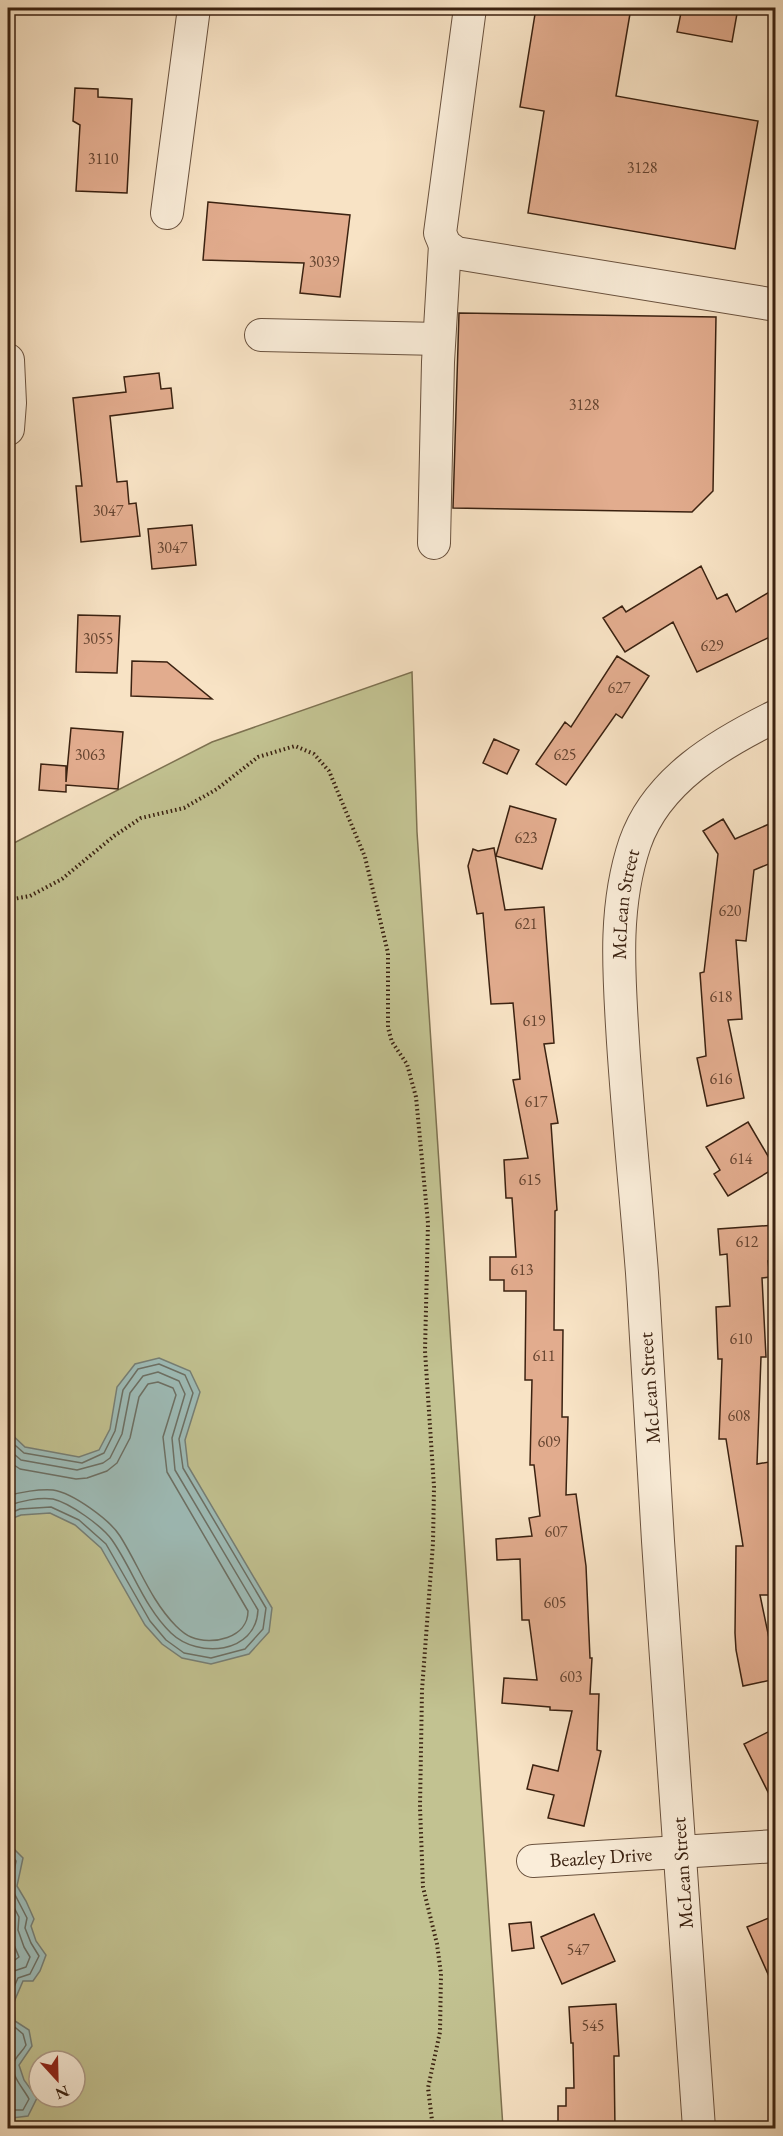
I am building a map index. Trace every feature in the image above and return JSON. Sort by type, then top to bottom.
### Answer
[{"type":"street","points":[[167,213],[194,8]]},
{"type":"street","points":[[435,543],[439,339],[445,245],[440,233],[470,8]]},
{"type":"street","points":[[445,245],[456,253],[776,305]]},
{"type":"street","points":[[261,335],[439,339]]},
{"type":"street","points":[[8,360],[10,403],[8,429]]},
{"type":"street","name":"McLean Street","points":[[699,2128],[642,1274],[628,1111],[619,972],[619,922],[626,873],[637,838],[654,807],[676,780],[701,759],[743,732],[776,716]]},
{"type":"street","name":"Beazley Drive","points":[[533,1861],[776,1846]]},
{"type":"path","points":[[8,900],[30,896],[62,879],[114,836],[141,818],[184,808],[218,789],[258,757],[295,746],[314,754],[330,771],[365,857],[388,953],[388,1028],[392,1042],[407,1064],[416,1097],[428,1223],[425,1351],[434,1487],[433,1543],[422,1690],[420,1807],[423,1887],[437,1944],[441,1974],[440,2031],[428,2088],[433,2128]]},
{"type":"green space","points":[[412,672],[417,832],[503,2128],[8,2128],[8,846],[212,742]]},
{"type":"water","points":[[159,1358],[190,1371],[200,1392],[185,1440],[188,1466],[272,1608],[269,1632],[249,1654],[211,1664],[182,1658],[162,1644],[145,1625],[101,1548],[75,1525],[50,1513],[21,1515],[8,1520],[8,1431],[25,1447],[79,1457],[99,1450],[110,1429],[117,1387],[135,1364]]},
{"type":"water","points":[[8,1843],[23,1858],[17,1886],[34,1919],[31,1926],[36,1941],[46,1955],[33,1981],[23,1981],[14,2002],[15,2021],[29,2030],[32,2046],[27,2049],[27,2053],[19,2065],[27,2084],[27,2109],[32,2109],[28,2116],[12,2118],[8,2113]]},
{"type":"building","points":[[536,8],[631,8],[616,96],[758,121],[735,249],[528,213],[544,111],[520,107]]},
{"type":"building","points":[[682,8],[738,8],[732,42],[677,32]]},
{"type":"building","points":[[75,88],[98,89],[98,97],[132,99],[127,193],[76,191],[80,125],[73,121]]},
{"type":"building","points":[[208,202],[350,215],[340,297],[300,293],[304,263],[203,260]]},
{"type":"building","points":[[459,313],[716,317],[713,491],[692,512],[453,508]]},
{"type":"building","points":[[159,373],[161,389],[171,388],[173,408],[110,416],[117,482],[127,481],[129,504],[136,503],[140,536],[81,542],[76,486],[82,486],[73,398],[126,392],[124,377]]},
{"type":"building","points":[[192,525],[196,565],[152,569],[148,529]]},
{"type":"building","points":[[701,566],[717,599],[727,594],[736,612],[776,588],[776,634],[697,672],[673,622],[625,652],[603,618],[622,606],[626,612]]},
{"type":"building","points":[[78,615],[120,616],[117,673],[76,672]]},
{"type":"building","points":[[617,656],[649,676],[622,718],[616,714],[566,785],[536,764],[565,722],[571,727]]},
{"type":"building","points":[[132,661],[167,662],[212,699],[131,696]]},
{"type":"building","points":[[71,728],[123,732],[118,789],[66,785],[66,792],[39,790],[41,764],[66,766],[66,782]]},
{"type":"building","points":[[494,739],[519,750],[507,774],[483,763]]},
{"type":"building","points":[[510,806],[556,819],[542,869],[496,856]]},
{"type":"building","points":[[723,819],[735,839],[776,821],[776,861],[754,870],[746,941],[736,940],[742,1019],[728,1020],[744,1098],[707,1106],[697,1058],[706,1056],[700,973],[704,972],[718,854],[703,831]]},
{"type":"building","points":[[494,848],[505,910],[544,907],[554,1043],[544,1044],[558,1123],[551,1124],[557,1210],[555,1211],[554,1330],[563,1330],[562,1417],[568,1417],[566,1495],[576,1494],[586,1566],[590,1658],[592,1658],[590,1694],[599,1694],[597,1750],[601,1751],[584,1826],[548,1818],[554,1795],[527,1789],[533,1765],[558,1771],[572,1711],[502,1703],[504,1678],[537,1680],[529,1620],[522,1620],[520,1559],[497,1560],[496,1539],[532,1536],[529,1518],[540,1516],[534,1465],[530,1465],[532,1380],[525,1380],[526,1291],[504,1291],[504,1280],[490,1280],[490,1257],[516,1257],[512,1198],[506,1198],[504,1160],[528,1158],[513,1080],[520,1079],[513,1003],[491,1004],[483,913],[477,914],[468,866],[473,849],[478,851]]},
{"type":"building","points":[[748,1122],[775,1168],[728,1196],[714,1174],[720,1170],[706,1147]]},
{"type":"building","points":[[776,1225],[776,1260],[768,1261],[770,1277],[762,1278],[766,1357],[761,1357],[757,1464],[769,1462],[776,1504],[776,1512],[774,1512],[774,1595],[760,1595],[770,1643],[776,1642],[776,1679],[743,1686],[735,1633],[736,1546],[743,1546],[726,1439],[719,1439],[722,1359],[718,1359],[716,1307],[730,1306],[727,1254],[720,1255],[718,1229]]},
{"type":"building","points":[[776,1728],[776,1808],[744,1744]]},
{"type":"building","points":[[594,1914],[615,1961],[562,1984],[541,1937]]},
{"type":"building","points":[[776,1915],[776,1992],[747,1927]]},
{"type":"building","points":[[531,1922],[534,1948],[512,1951],[509,1924]]},
{"type":"building","points":[[616,2004],[619,2056],[614,2056],[615,2128],[558,2128],[558,2106],[566,2106],[566,2088],[574,2088],[569,2007]]}]
